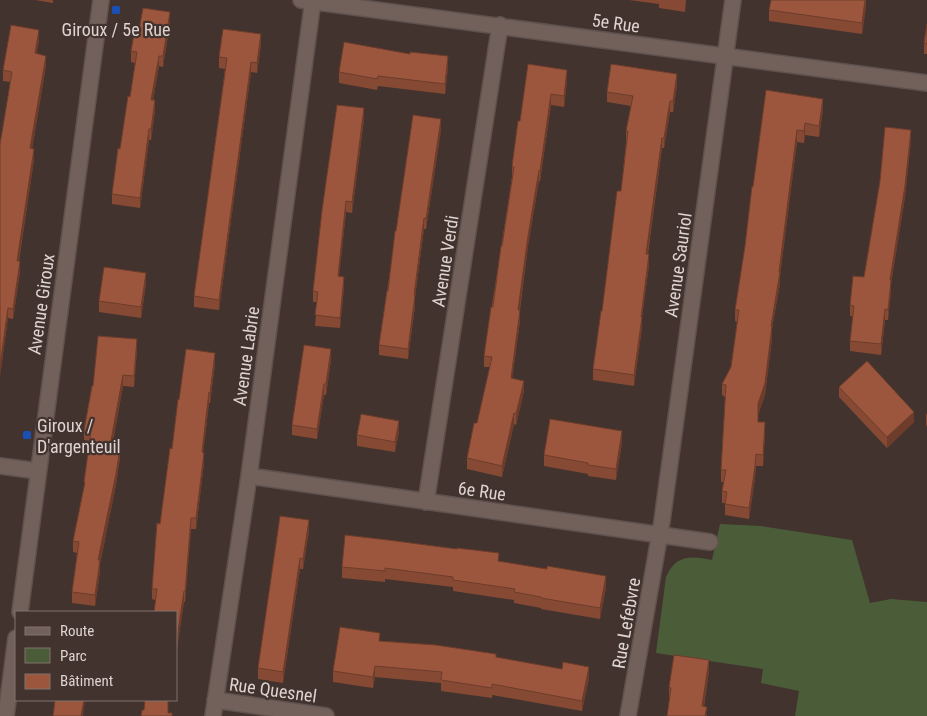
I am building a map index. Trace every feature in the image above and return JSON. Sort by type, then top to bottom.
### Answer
[{"type":"street","name":"Avenue Giroux","points":[[20,611],[101,0]]},
{"type":"street","name":"Avenue Sauriol","points":[[660,536],[733,0]]},
{"type":"street","name":"5e Rue","points":[[309,1],[927,83]]},
{"type":"street","name":"Avenue Labrie","points":[[213,716],[249,476],[309,1]]},
{"type":"street","name":"Avenue Verdi","points":[[426,502],[500,26]]},
{"type":"street","points":[[0,466],[38,471]]},
{"type":"street","name":"6e Rue","points":[[249,476],[710,542]]},
{"type":"street","name":"Rue Lefebvre","points":[[628,716],[660,536]]},
{"type":"street","points":[[6,716],[15,646]]},
{"type":"street","name":"Rue Quesnel","points":[[215,700],[326,716]]},
{"type":"green space","points":[[720,524],[761,526],[852,540],[870,603],[891,599],[927,602],[927,716],[795,716],[799,691],[761,683],[763,669],[656,653],[666,577],[674,564],[679,560],[697,558],[712,560]]},
{"type":"building","points":[[771,0],[865,0],[862,23],[769,10]]},
{"type":"building","points":[[143,8],[170,12],[163,56],[159,56],[151,100],[155,100],[151,129],[149,129],[140,198],[112,194],[118,148],[120,149],[137,52],[131,51],[134,34],[138,35]]},
{"type":"building","points":[[927,24],[927,44],[924,43]]},
{"type":"building","points":[[11,25],[39,30],[35,53],[46,56],[30,148],[34,149],[17,261],[20,261],[13,309],[8,308],[0,365],[0,144],[12,72],[3,70]]},
{"type":"building","points":[[223,29],[261,34],[257,63],[251,62],[219,300],[194,296],[227,58],[219,57]]},
{"type":"building","points":[[344,42],[410,54],[410,52],[448,56],[445,84],[378,76],[377,79],[339,72]]},
{"type":"building","points":[[528,64],[567,70],[564,96],[551,94],[528,236],[511,378],[524,381],[516,414],[514,413],[502,466],[467,458],[474,423],[477,423],[492,357],[484,356],[491,307],[493,307],[514,167],[512,166],[518,121],[520,121]]},
{"type":"building","points":[[611,64],[677,74],[673,101],[670,101],[664,138],[662,138],[646,254],[649,254],[634,375],[593,369],[617,191],[621,191],[628,131],[626,131],[633,96],[607,92]]},
{"type":"building","points":[[766,90],[823,99],[819,126],[805,123],[804,131],[797,130],[765,383],[758,404],[758,422],[765,422],[763,455],[756,454],[749,508],[725,504],[727,492],[722,491],[726,470],[721,470],[726,385],[722,384],[731,367],[739,310],[735,310]]},
{"type":"building","points":[[337,105],[364,108],[352,202],[346,201],[338,276],[344,277],[340,318],[315,315],[318,292],[313,291]]},
{"type":"building","points":[[413,115],[441,119],[426,219],[424,218],[408,349],[379,345]]},
{"type":"building","points":[[885,127],[911,130],[905,186],[890,280],[888,310],[885,309],[881,344],[850,341],[854,306],[850,305],[853,276],[864,277],[880,181]]},
{"type":"building","points":[[104,267],[146,273],[141,307],[99,301]]},
{"type":"building","points":[[98,336],[137,339],[134,376],[123,375],[110,446],[120,448],[98,560],[100,560],[95,595],[72,592],[79,542],[73,541],[85,482],[91,431],[84,430],[93,386]]},
{"type":"building","points":[[304,345],[331,349],[317,429],[292,425]]},
{"type":"building","points":[[186,349],[215,353],[202,452],[204,453],[196,518],[191,518],[185,592],[178,631],[178,611],[154,611],[157,589],[152,589],[157,523],[160,524],[170,448],[172,449]]},
{"type":"building","points":[[867,361],[914,412],[887,437],[839,387]]},
{"type":"building","points":[[361,414],[399,421],[395,442],[357,435]]},
{"type":"building","points":[[550,419],[622,431],[616,469],[544,455]]},
{"type":"building","points":[[280,516],[309,520],[303,559],[300,558],[283,672],[258,668]]},
{"type":"building","points":[[345,535],[499,553],[498,561],[547,569],[547,566],[606,576],[600,608],[514,592],[515,589],[453,580],[453,577],[385,568],[385,571],[342,567]]},
{"type":"building","points":[[340,627],[380,633],[379,641],[436,645],[496,654],[496,657],[562,669],[563,662],[589,667],[582,701],[492,684],[492,688],[441,680],[442,672],[375,666],[373,677],[333,671]]},
{"type":"building","points":[[674,655],[709,660],[702,706],[707,707],[705,716],[667,716]]},
{"type":"building","points":[[55,701],[84,701],[81,716],[53,716]]},
{"type":"building","points":[[145,701],[168,701],[168,713],[172,713],[172,716],[141,716],[142,710],[144,710]]},
{"type":"place","name":"Giroux / 5e Rue","points":[[116,10]]},
{"type":"place","name":"Giroux / D'argenteuil","points":[[27,435]]}]
